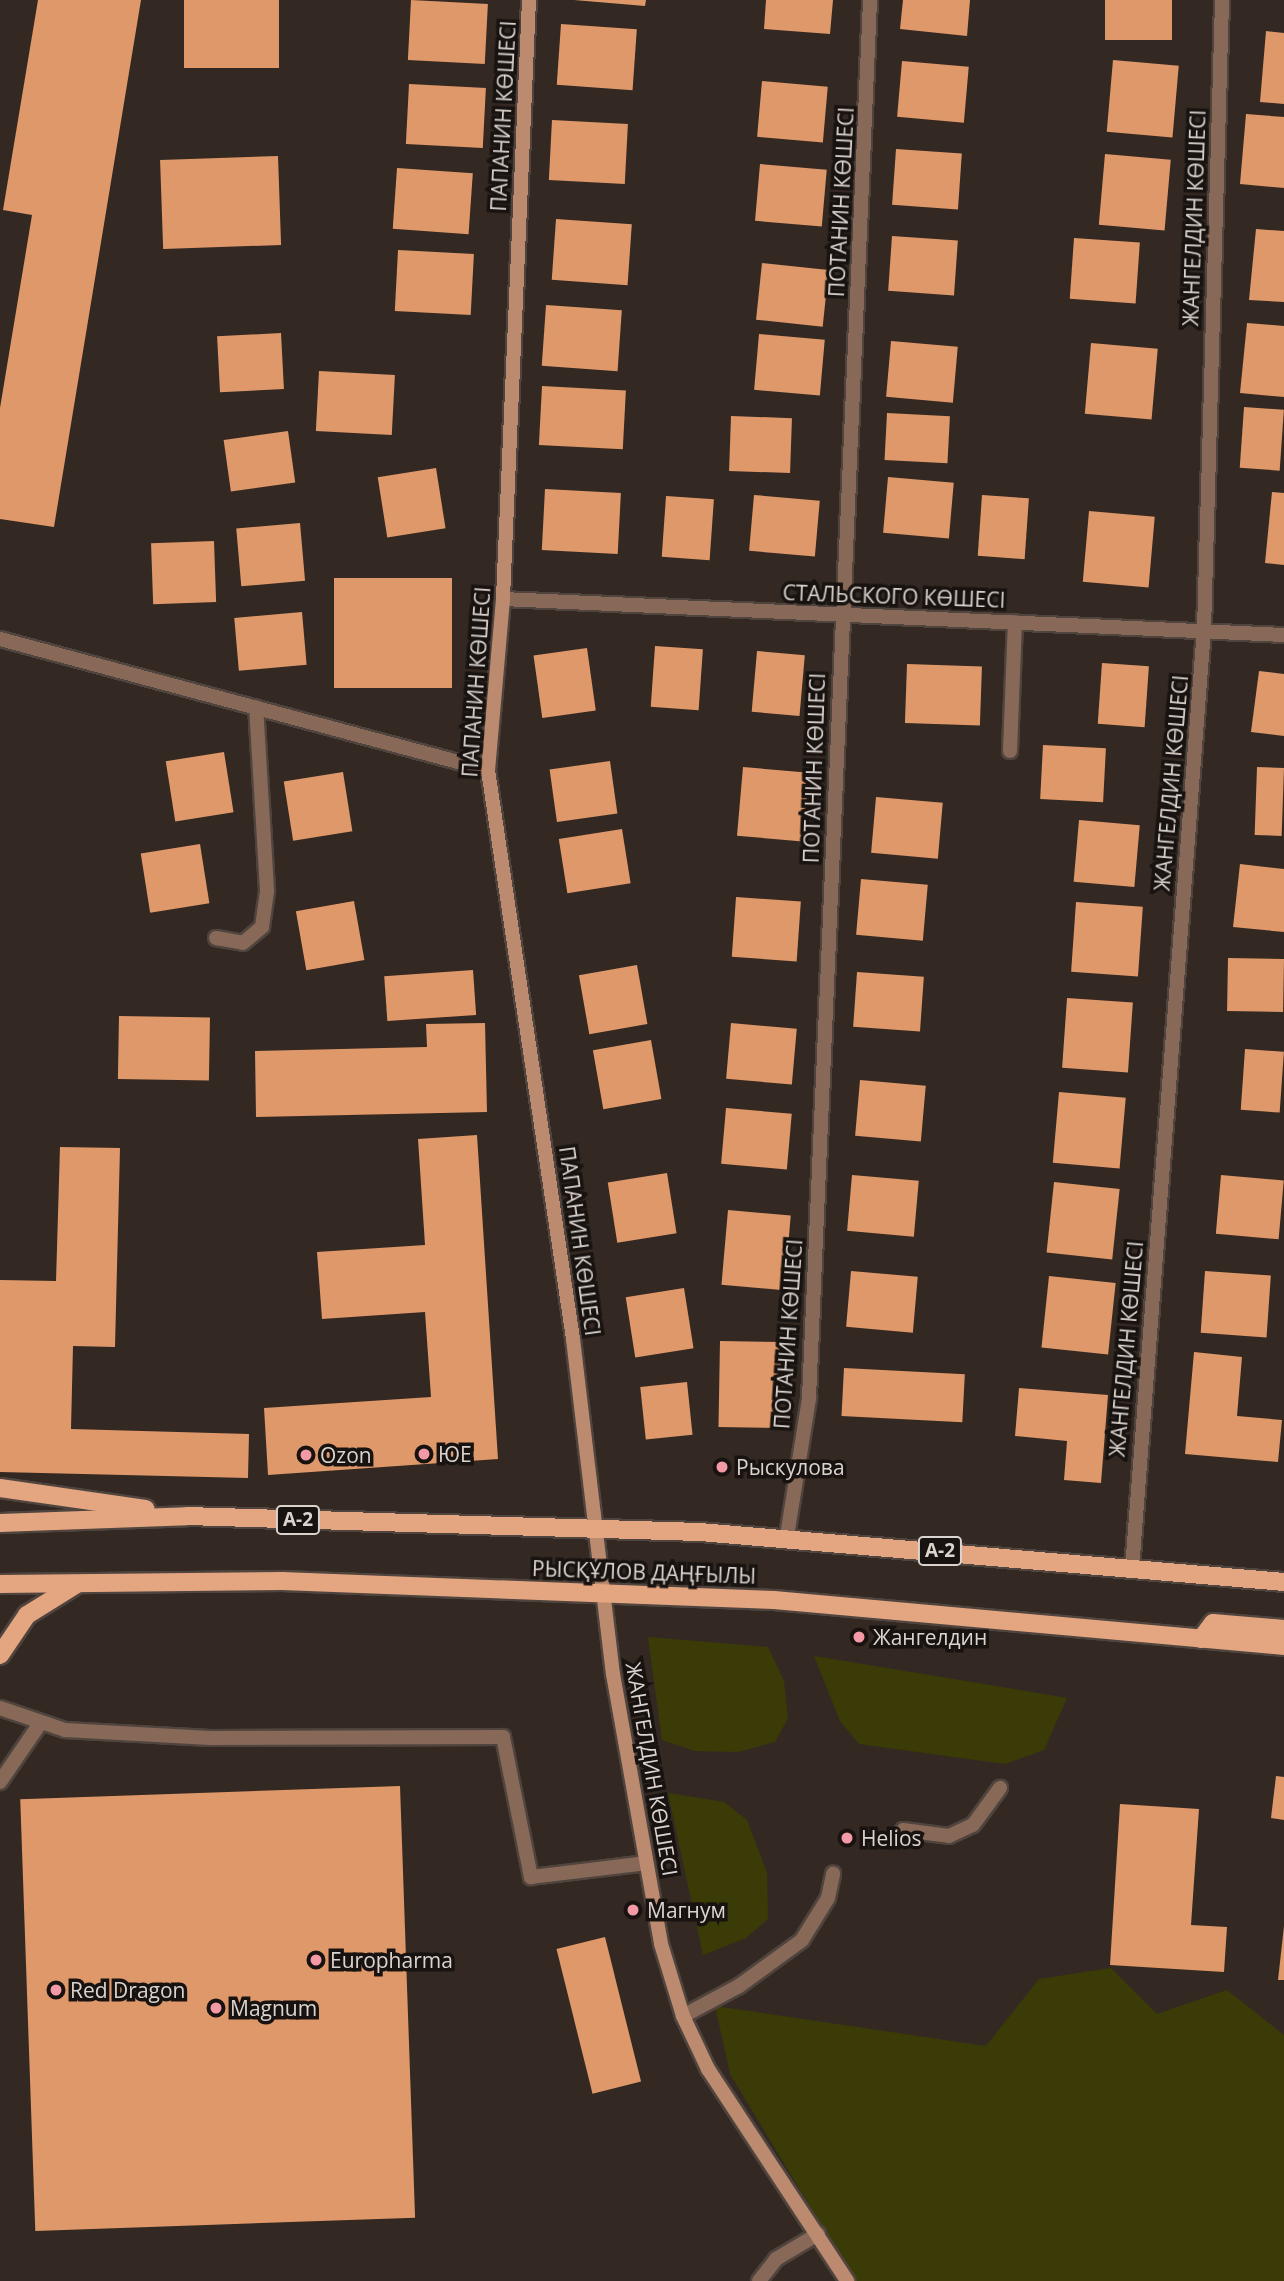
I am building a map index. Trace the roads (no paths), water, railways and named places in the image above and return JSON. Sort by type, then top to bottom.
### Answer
[{"type":"main road","name":"ПАПАНИН КӨШЕСІ","points":[[529,0],[503,599],[488,770],[603,1592]]},
{"type":"main road","points":[[0,1488],[187,1516]]},
{"type":"main road","name":"РЫСҚҰЛОВ ДАҢҒЫЛЫ","points":[[0,1523],[187,1516],[596,1527],[787,1536],[1284,1581]]},
{"type":"main road","name":"РЫСҚҰЛОВ ДАҢҒЫЛЫ","points":[[0,1584],[87,1579],[603,1592],[774,1600],[1284,1646]]},
{"type":"main road","points":[[0,1656],[45,1598],[87,1579]]},
{"type":"main road","name":"ЖАНГЕЛДИН КӨШЕСІ","points":[[603,1592],[646,1863],[683,2016],[708,2070],[847,2281]]},
{"type":"main road","points":[[1201,1639],[1213,1623],[1284,1629]]},
{"type":"street","name":"ПОТАНИН КӨШЕСІ","points":[[787,1536],[808,1398],[870,0]]},
{"type":"street","name":"ЖАНГЕЛДИН КӨШЕСІ","points":[[1132,1569],[1204,630],[1222,0]]},
{"type":"street","name":"СТАЛЬСКОГО КӨШЕСІ","points":[[503,599],[1284,635]]},
{"type":"street","points":[[1010,751],[1015,622]]},
{"type":"street","points":[[0,639],[488,770]]},
{"type":"street","points":[[216,938],[243,943],[261,927],[267,890],[256,707]]},
{"type":"street","points":[[0,1708],[39,1725],[210,1738],[503,1737],[531,1877],[646,1863]]},
{"type":"street","points":[[0,1782],[39,1725]]},
{"type":"street","points":[[903,1830],[949,1836],[973,1825],[1000,1788]]},
{"type":"street","points":[[683,2016],[739,1986],[802,1940],[828,1898],[833,1874]]},
{"type":"street","points":[[759,2281],[776,2259],[818,2234]]},
{"type":"place","name":"ЮЕ","points":[[424,1454]]},
{"type":"place","name":"Ozon","points":[[306,1455]]},
{"type":"place","name":"Рыскулова","points":[[722,1467]]},
{"type":"place","name":"Жангелдин","points":[[859,1637]]},
{"type":"place","name":"Helios","points":[[847,1838]]},
{"type":"place","name":"Магнум","points":[[633,1910]]},
{"type":"place","name":"Europharma","points":[[316,1960]]},
{"type":"place","name":"Red Dragon","points":[[56,1990]]},
{"type":"place","name":"Magnum","points":[[216,2008]]}]
